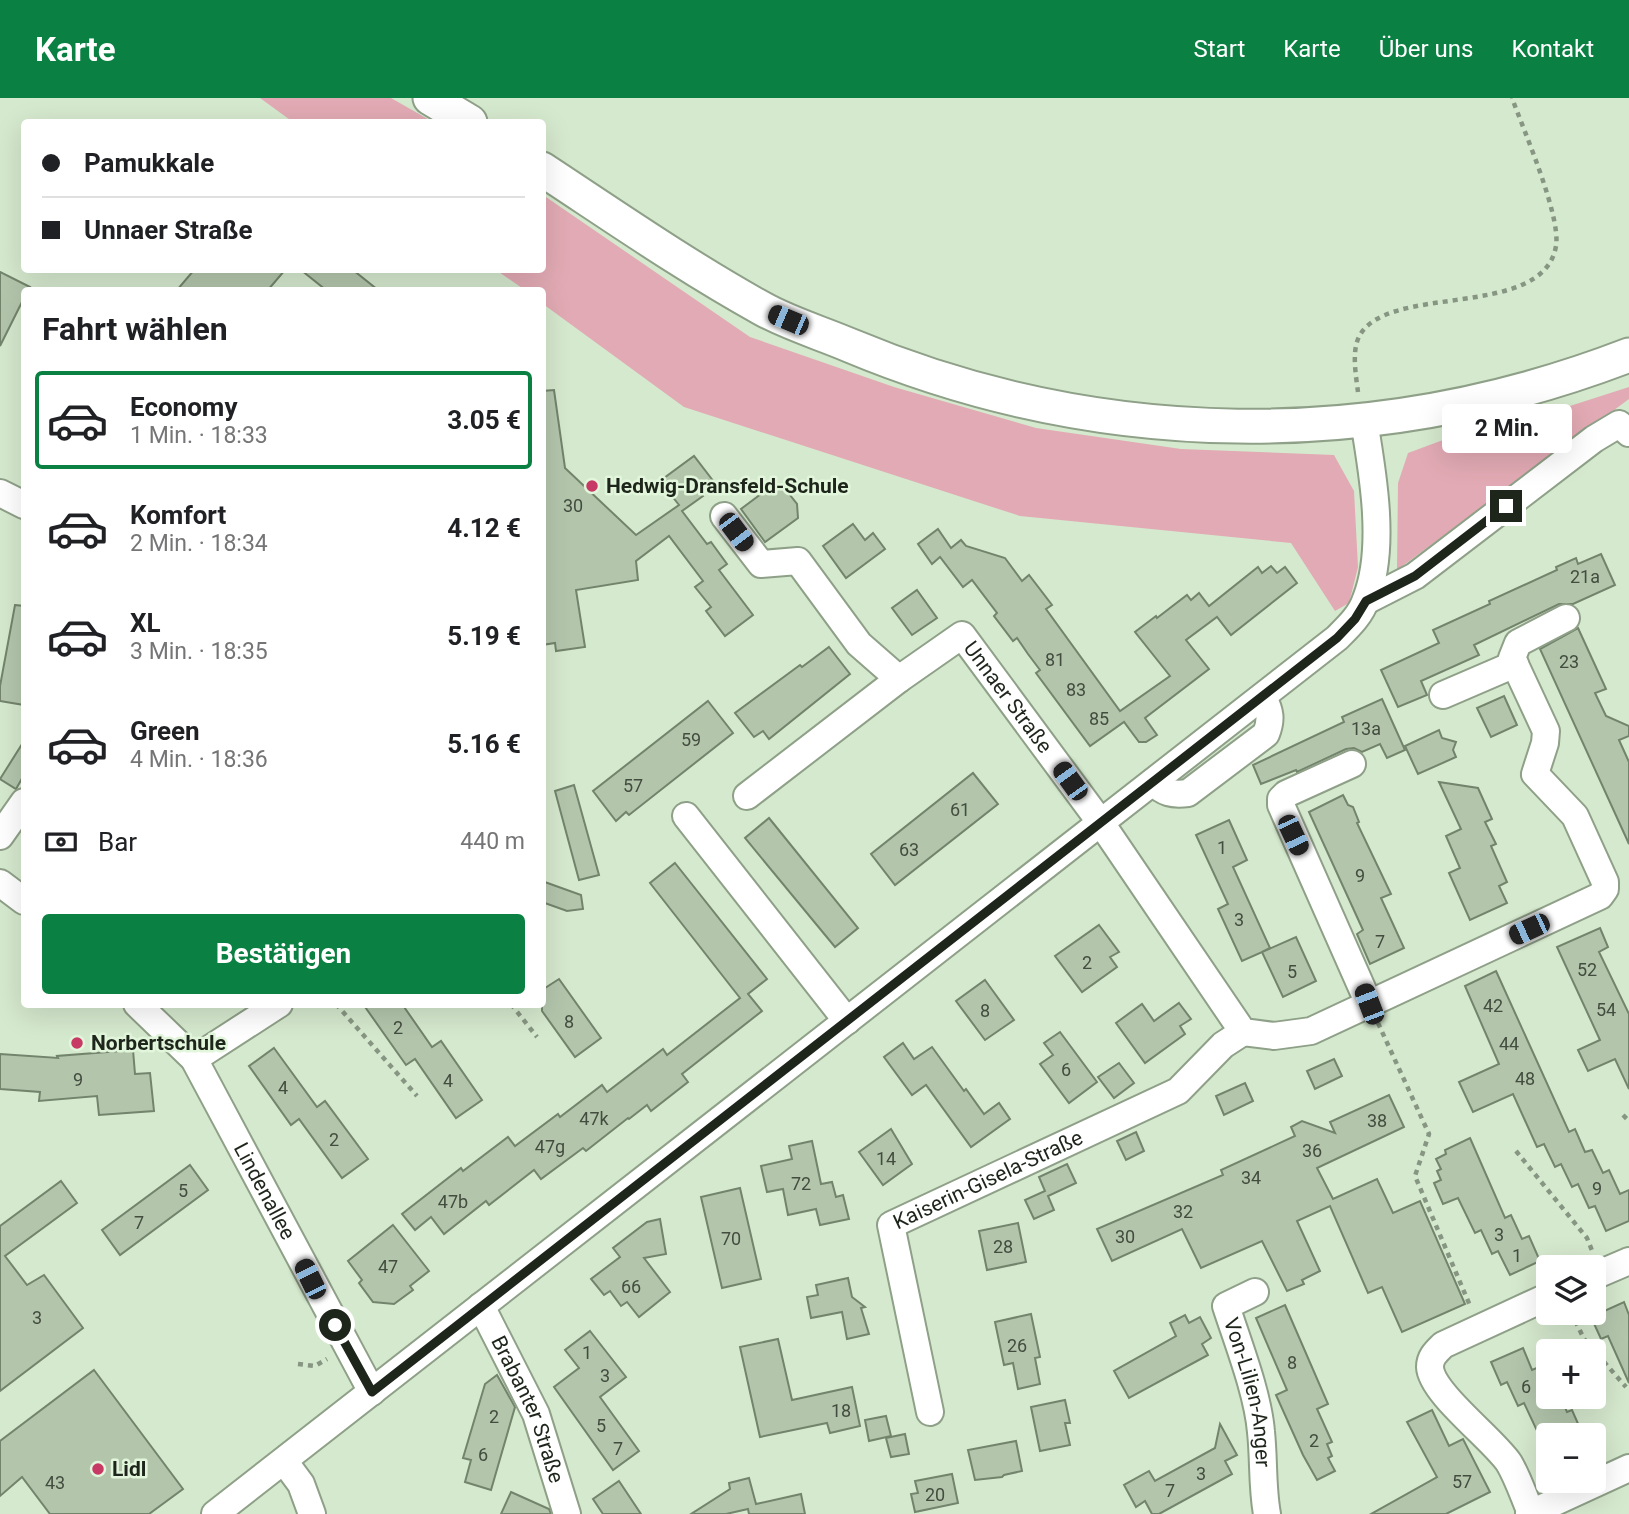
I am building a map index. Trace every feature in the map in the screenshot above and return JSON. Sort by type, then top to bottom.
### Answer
[{"type":"main road","points":[[430,98],[465,119]]},
{"type":"main road","points":[[546,172],[765,310],[902,367],[1040,407],[1186,426],[1310,426],[1364,421],[1489,399],[1559,380],[1629,355]]},
{"type":"street","points":[[215,1514],[1337,638],[1355,619],[1366,601],[1376,562],[1371,464],[1364,421]]},
{"type":"street","points":[[1366,601],[1415,576],[1594,439],[1619,424],[1629,433]]},
{"type":"street","points":[[0,493],[21,504]]},
{"type":"street","points":[[724,516],[761,564],[798,561],[859,644],[900,679]]},
{"type":"street","points":[[1101,822],[1243,1031],[1274,1035],[1311,1031],[1614,891],[1605,882],[1575,816],[1535,774],[1546,731],[1512,658],[1518,643],[1566,618]]},
{"type":"street","name":"Unnaer Straße","points":[[747,796],[962,635],[1101,822]]},
{"type":"street","points":[[1443,695],[1514,664]]},
{"type":"street","points":[[1352,764],[1286,794],[1281,805],[1369,1004]]},
{"type":"street","points":[[0,836],[21,806]]},
{"type":"street","points":[[686,816],[847,1021]]},
{"type":"street","points":[[0,883],[21,899]]},
{"type":"street","name":"Lindenallee","points":[[141,1008],[194,1059],[372,1392]]},
{"type":"street","points":[[194,1059],[273,1008]]},
{"type":"street","name":"Kaiserin-Gisela-Straße","points":[[930,1412],[891,1226],[1178,1091],[1223,1045],[1243,1031]]},
{"type":"street","points":[[1606,1271],[1629,1261]]},
{"type":"street","name":"Von-Lilien-Anger","points":[[1255,1292],[1226,1306],[1248,1375],[1261,1431],[1262,1490],[1267,1514]]},
{"type":"street","points":[[1536,1302],[1443,1345],[1432,1355],[1431,1376],[1508,1463],[1530,1513],[1629,1468]]},
{"type":"street","name":"Brabanter Straße","points":[[481,1306],[536,1413],[567,1514]]},
{"type":"street","points":[[284,1461],[301,1485],[312,1514]]},
{"type":"path","points":[[1364,421],[1358,391],[1357,342],[1369,326],[1402,311],[1528,284],[1541,275],[1549,264],[1556,247],[1552,211],[1513,98]]},
{"type":"path","points":[[1369,1004],[1429,1134],[1415,1176],[1479,1327]]},
{"type":"path","points":[[340,1008],[417,1096]]},
{"type":"path","points":[[514,1008],[537,1037]]},
{"type":"path","points":[[1623,1115],[1629,1121]]},
{"type":"path","points":[[1516,1151],[1587,1238],[1592,1255]]},
{"type":"path","points":[[1577,1325],[1584,1339],[1626,1387]]},
{"type":"path","points":[[298,1364],[315,1366],[348,1347]]},
{"type":"shaded area","points":[[260,98],[391,98],[428,119],[289,119]]},
{"type":"shaded area","points":[[546,197],[750,337],[894,387],[1036,428],[1181,449],[1334,455],[1354,491],[1358,567],[1349,603],[1335,611],[1291,543],[1020,516],[684,407],[546,306],[546,287],[521,287],[500,273],[546,273]]},
{"type":"shaded area","points":[[1629,387],[1629,399],[1397,570],[1398,483],[1408,453],[1443,440],[1517,423]]},
{"type":"building","points":[[0,272],[30,287],[21,287],[21,304],[0,346]]},
{"type":"building","points":[[191,273],[282,273],[271,287],[180,287]]},
{"type":"building","points":[[305,273],[357,273],[374,287],[322,287]]},
{"type":"building","points":[[554,390],[565,468],[636,535],[679,505],[660,481],[694,456],[714,482],[700,492],[703,496],[682,511],[707,544],[711,542],[727,564],[719,570],[753,615],[725,636],[706,611],[711,607],[695,587],[703,581],[669,536],[636,561],[638,580],[576,590],[585,647],[556,651],[555,643],[546,644],[546,391]]},
{"type":"building","points":[[773,485],[786,490],[797,504],[798,518],[765,542],[741,509]]},
{"type":"building","points":[[853,524],[865,540],[873,533],[885,549],[846,578],[823,546]]},
{"type":"building","points":[[938,529],[951,548],[961,540],[966,546],[1005,558],[1022,581],[1029,575],[1052,605],[1046,609],[1120,711],[1170,676],[1135,632],[1156,616],[1157,618],[1187,595],[1191,600],[1199,593],[1209,606],[1258,567],[1262,573],[1271,566],[1277,573],[1285,567],[1297,583],[1231,635],[1217,617],[1186,640],[1209,669],[1145,718],[1157,735],[1146,742],[1139,742],[1124,722],[1090,746],[1036,673],[1040,670],[1017,638],[1013,641],[994,616],[997,613],[972,580],[963,587],[940,557],[932,564],[918,544]]},
{"type":"building","points":[[1601,554],[1615,585],[1573,604],[1559,604],[1474,645],[1479,655],[1421,681],[1427,695],[1398,707],[1381,670],[1439,643],[1433,630],[1557,570],[1556,567],[1576,558],[1578,564]]},
{"type":"building","points":[[917,590],[937,618],[912,635],[892,608]]},
{"type":"building","points":[[15,605],[21,606],[21,704],[0,701],[0,686]]},
{"type":"building","points":[[1578,628],[1606,689],[1595,693],[1606,716],[1629,726],[1629,736],[1619,740],[1629,762],[1629,844],[1540,649]]},
{"type":"building","points":[[829,647],[850,674],[769,739],[763,731],[754,737],[735,713]]},
{"type":"building","points":[[1504,696],[1517,725],[1491,737],[1477,708]]},
{"type":"building","points":[[1382,699],[1405,750],[1387,758],[1380,744],[1362,752],[1354,748],[1346,749],[1297,772],[1296,770],[1261,784],[1253,765],[1344,722],[1342,717]]},
{"type":"building","points":[[708,701],[733,733],[629,815],[626,812],[616,821],[593,791]]},
{"type":"building","points":[[1439,730],[1442,738],[1456,742],[1453,750],[1456,757],[1418,774],[1405,746]]},
{"type":"building","points":[[21,746],[21,780],[16,789],[0,779]]},
{"type":"building","points":[[973,773],[998,804],[895,885],[871,854]]},
{"type":"building","points":[[1439,782],[1478,788],[1492,819],[1485,822],[1496,844],[1491,846],[1507,882],[1499,886],[1507,903],[1470,920],[1449,873],[1460,868],[1446,836],[1461,829]]},
{"type":"building","points":[[574,785],[599,875],[579,880],[555,791]]},
{"type":"building","points":[[1343,795],[1348,805],[1353,807],[1359,822],[1357,823],[1391,894],[1381,898],[1404,948],[1370,964],[1357,934],[1363,930],[1309,812]]},
{"type":"building","points":[[769,818],[858,928],[835,947],[745,838]]},
{"type":"building","points":[[1229,820],[1247,860],[1233,867],[1270,948],[1242,961],[1218,909],[1228,904],[1196,835]]},
{"type":"building","points":[[675,863],[767,979],[748,994],[762,1011],[682,1074],[688,1082],[651,1111],[647,1105],[586,1151],[583,1148],[541,1179],[534,1170],[489,1205],[486,1201],[444,1234],[431,1217],[415,1230],[402,1214],[461,1168],[463,1171],[508,1137],[515,1146],[602,1085],[607,1092],[663,1049],[667,1055],[740,998],[650,883]]},
{"type":"building","points":[[546,882],[581,895],[583,909],[567,911],[546,903]]},
{"type":"building","points":[[1099,925],[1119,952],[1110,957],[1117,967],[1082,992],[1055,956]]},
{"type":"building","points":[[1600,928],[1608,947],[1599,952],[1629,1014],[1629,1089],[1615,1059],[1588,1071],[1578,1050],[1600,1040],[1557,947]]},
{"type":"building","points":[[1296,937],[1316,981],[1283,997],[1262,952]]},
{"type":"building","points":[[1496,971],[1569,1132],[1575,1129],[1585,1152],[1592,1150],[1603,1173],[1609,1170],[1620,1194],[1629,1190],[1629,1221],[1606,1231],[1595,1206],[1589,1208],[1578,1184],[1572,1187],[1561,1164],[1555,1167],[1544,1144],[1537,1147],[1513,1094],[1473,1112],[1459,1082],[1499,1064],[1465,986]]},
{"type":"building","points":[[559,979],[601,1038],[575,1057],[542,1011],[542,1008],[546,1008],[546,987]]},
{"type":"building","points":[[985,980],[1014,1020],[985,1040],[956,1001]]},
{"type":"building","points":[[1179,1003],[1191,1019],[1180,1026],[1185,1034],[1145,1063],[1116,1023],[1142,1004],[1154,1021]]},
{"type":"building","points":[[366,1008],[405,1008],[432,1047],[441,1041],[482,1100],[456,1118],[415,1059],[406,1065]]},
{"type":"building","points":[[1060,1032],[1097,1082],[1069,1103],[1040,1064],[1053,1055],[1044,1043]]},
{"type":"building","points":[[903,1043],[914,1059],[932,1047],[984,1114],[999,1103],[1010,1119],[971,1147],[926,1085],[912,1095],[884,1057]]},
{"type":"building","points":[[274,1048],[317,1107],[325,1101],[368,1159],[342,1178],[299,1119],[291,1125],[249,1066]]},
{"type":"building","points":[[133,1050],[135,1074],[150,1073],[154,1111],[99,1115],[97,1096],[39,1101],[40,1092],[0,1089],[0,1054],[58,1058],[57,1056]]},
{"type":"building","points":[[1334,1059],[1342,1076],[1315,1089],[1307,1071]]},
{"type":"building","points":[[1119,1063],[1134,1083],[1114,1098],[1098,1077]]},
{"type":"building","points":[[1245,1083],[1253,1101],[1224,1115],[1216,1096]]},
{"type":"building","points":[[1389,1095],[1404,1127],[1317,1168],[1333,1199],[1377,1179],[1393,1213],[1420,1201],[1465,1304],[1402,1332],[1382,1287],[1368,1293],[1330,1206],[1297,1221],[1320,1271],[1302,1280],[1304,1284],[1287,1291],[1262,1241],[1201,1268],[1182,1229],[1112,1261],[1097,1229],[1223,1175],[1221,1170],[1295,1136],[1291,1127],[1302,1121],[1335,1133],[1330,1122]]},
{"type":"building","points":[[891,1129],[912,1164],[883,1185],[859,1152]]},
{"type":"building","points":[[1136,1132],[1144,1151],[1126,1160],[1117,1141]]},
{"type":"building","points":[[1470,1138],[1505,1218],[1511,1215],[1522,1239],[1529,1236],[1537,1255],[1536,1263],[1510,1275],[1498,1251],[1492,1254],[1481,1230],[1475,1233],[1458,1198],[1443,1204],[1434,1183],[1441,1180],[1437,1171],[1441,1169],[1436,1159],[1446,1154],[1445,1150]]},
{"type":"building","points":[[812,1141],[821,1184],[832,1182],[836,1197],[843,1195],[849,1219],[820,1225],[816,1209],[788,1215],[783,1189],[767,1192],[761,1166],[792,1159],[789,1146]]},
{"type":"building","points":[[1067,1164],[1076,1183],[1048,1196],[1054,1210],[1034,1219],[1025,1200],[1045,1191],[1039,1177]]},
{"type":"building","points":[[190,1165],[208,1190],[120,1255],[102,1230]]},
{"type":"building","points":[[61,1181],[77,1203],[5,1256],[27,1285],[44,1275],[83,1328],[0,1391],[0,1226]]},
{"type":"building","points":[[740,1188],[761,1279],[722,1288],[701,1197]]},
{"type":"building","points":[[660,1219],[666,1254],[644,1258],[670,1292],[639,1317],[627,1302],[621,1306],[610,1291],[604,1295],[591,1279],[620,1257],[613,1248],[647,1222]]},
{"type":"building","points":[[1018,1223],[1026,1262],[987,1270],[979,1231]]},
{"type":"building","points":[[393,1225],[429,1271],[410,1286],[413,1290],[394,1304],[373,1302],[348,1261]]},
{"type":"building","points":[[848,1278],[852,1297],[865,1307],[861,1308],[869,1334],[847,1339],[842,1312],[811,1318],[807,1297],[818,1295],[816,1285]]},
{"type":"building","points":[[1624,1302],[1629,1315],[1629,1383],[1608,1336],[1601,1339],[1595,1325],[1606,1325],[1606,1310]]},
{"type":"building","points":[[1285,1305],[1328,1404],[1317,1409],[1332,1442],[1327,1444],[1332,1456],[1328,1458],[1335,1471],[1317,1480],[1276,1395],[1287,1390],[1256,1318]]},
{"type":"building","points":[[1031,1314],[1040,1357],[1035,1358],[1040,1384],[1018,1389],[1013,1363],[1004,1365],[995,1322]]},
{"type":"building","points":[[1185,1315],[1189,1323],[1200,1317],[1211,1338],[1202,1344],[1208,1355],[1129,1398],[1114,1371],[1176,1336],[1170,1323]]},
{"type":"building","points":[[590,1331],[626,1377],[600,1397],[639,1451],[613,1470],[554,1387],[579,1368],[565,1350]]},
{"type":"building","points":[[778,1339],[792,1400],[852,1387],[860,1426],[830,1433],[827,1423],[760,1437],[740,1347]]},
{"type":"building","points":[[1523,1348],[1532,1370],[1536,1368],[1536,1409],[1566,1409],[1567,1412],[1572,1410],[1578,1423],[1536,1423],[1536,1429],[1524,1403],[1518,1406],[1507,1382],[1501,1385],[1491,1362]]},
{"type":"building","points":[[94,1370],[183,1489],[149,1514],[50,1514],[22,1477],[0,1496],[0,1441]]},
{"type":"building","points":[[497,1375],[515,1407],[491,1490],[465,1482],[471,1460],[463,1458],[485,1384]]},
{"type":"building","points":[[1065,1400],[1070,1423],[1065,1423],[1070,1445],[1040,1451],[1031,1407]]},
{"type":"building","points":[[1432,1410],[1449,1446],[1463,1439],[1490,1492],[1446,1514],[1371,1514],[1437,1477],[1407,1422]]},
{"type":"building","points":[[886,1416],[891,1436],[869,1441],[865,1420]]},
{"type":"building","points":[[1220,1424],[1237,1455],[1225,1461],[1232,1474],[1159,1514],[1152,1514],[1145,1501],[1136,1507],[1124,1485],[1149,1471],[1155,1481],[1215,1448]]},
{"type":"building","points":[[905,1434],[909,1454],[891,1457],[886,1438]]},
{"type":"building","points":[[1016,1441],[1022,1471],[1002,1477],[975,1480],[968,1450]]},
{"type":"building","points":[[952,1474],[958,1503],[915,1512],[911,1494],[918,1493],[915,1481]]},
{"type":"building","points":[[749,1478],[756,1504],[801,1494],[805,1514],[749,1514],[748,1509],[726,1514],[691,1514],[730,1489],[729,1483]]},
{"type":"building","points":[[619,1481],[641,1514],[603,1514],[593,1499]]},
{"type":"building","points":[[511,1492],[549,1509],[551,1514],[501,1514]]},
{"type":"place","name":"Hedwig-Dransfeld-Schule","points":[[592,486]]},
{"type":"place","name":"Norbertschule","points":[[77,1043]]},
{"type":"place","name":"Lidl","points":[[98,1469]]},
{"type":"route","points":[[335,1325],[372,1392],[1263,697],[1337,638],[1355,619],[1366,601],[1415,576],[1506,506]]}]
